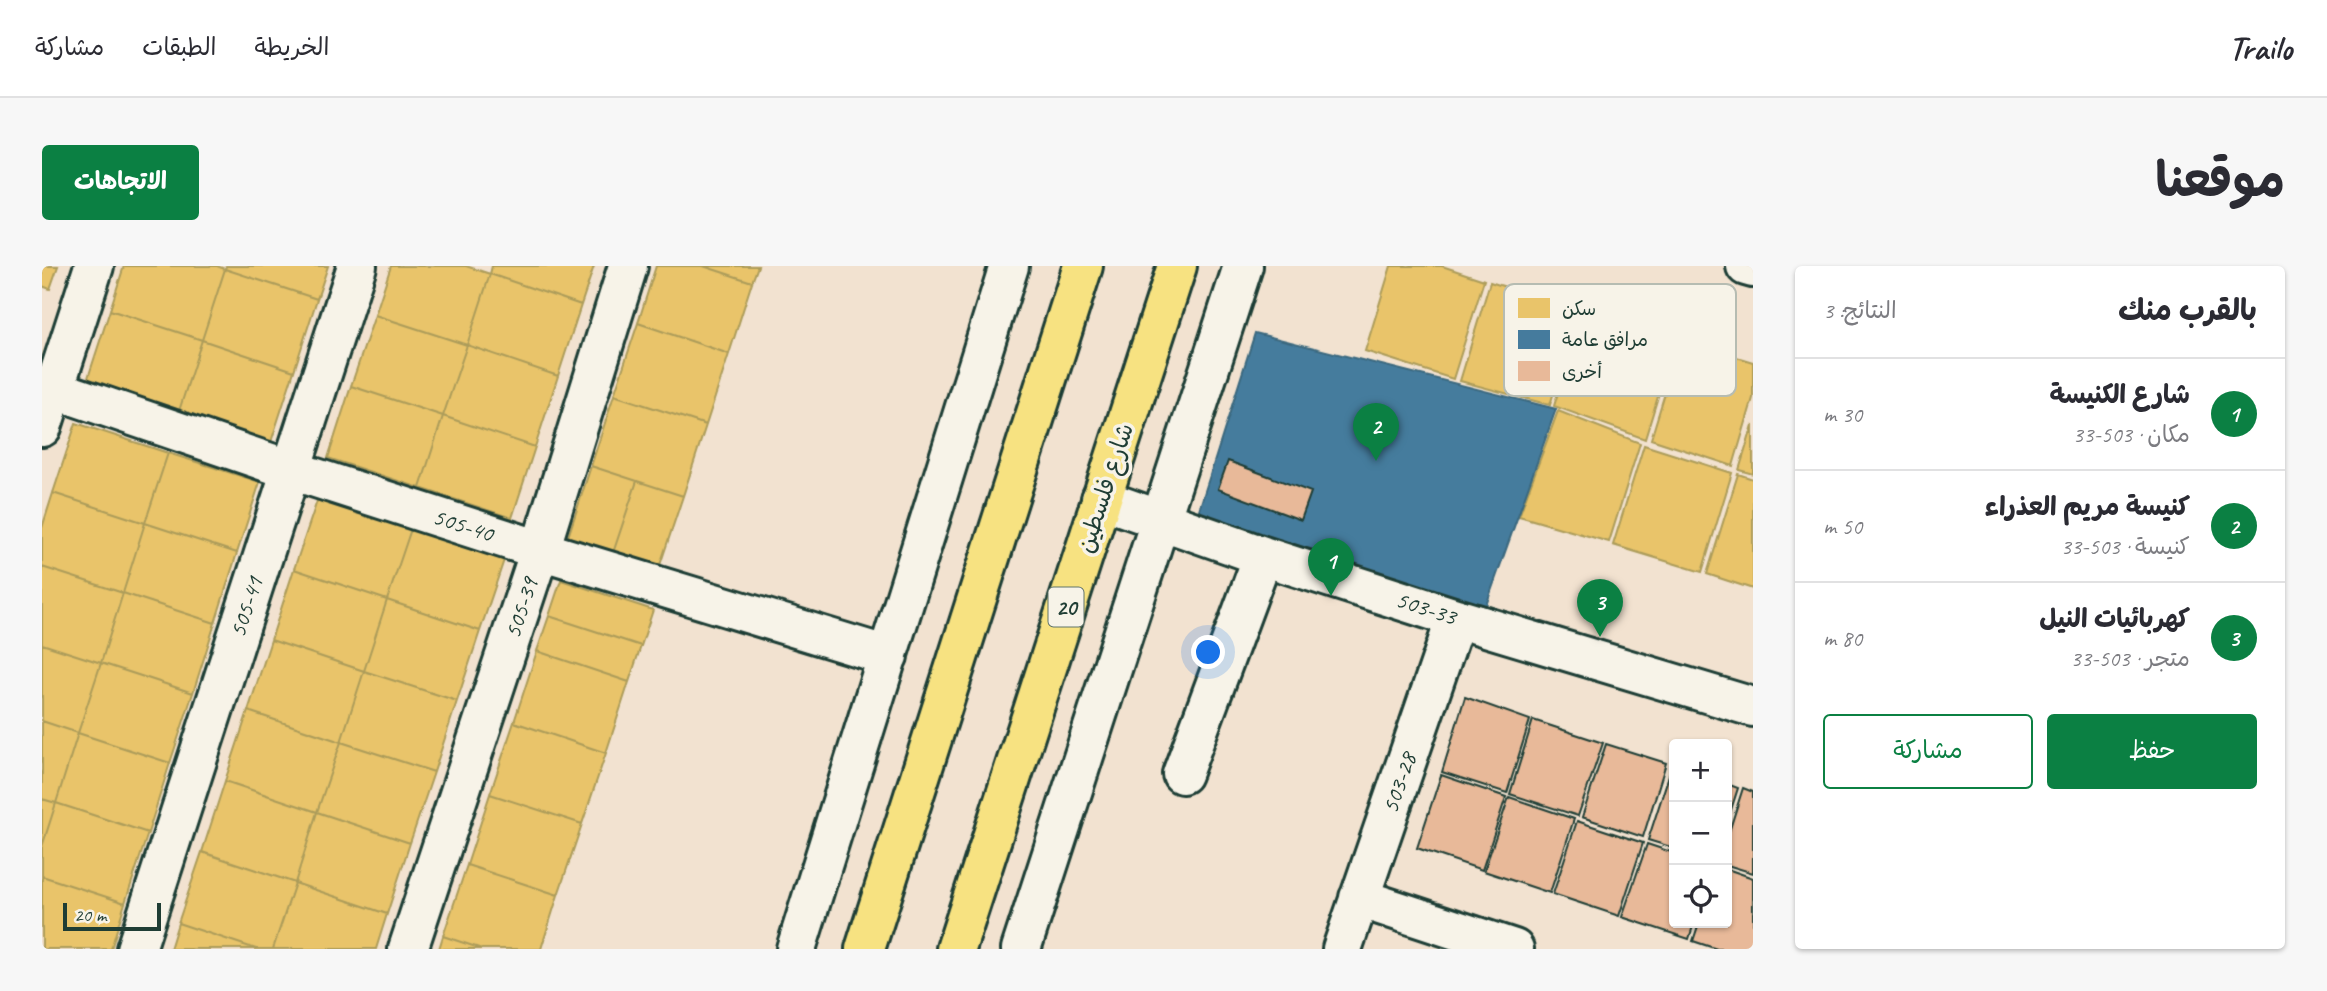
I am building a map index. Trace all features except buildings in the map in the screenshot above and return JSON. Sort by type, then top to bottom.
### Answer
[{"type":"main road","points":[[865,949],[1083,266]]},
{"type":"main road","name":"شارع فلسطين","points":[[956,949],[1177,266]]},
{"type":"street","points":[[42,427],[48,387],[94,266]]},
{"type":"street","name":"505-41","points":[[136,949],[357,266]]},
{"type":"street","name":"505-39","points":[[408,949],[540,550],[628,266]]},
{"type":"street","points":[[796,949],[1009,266]]},
{"type":"street","points":[[1021,949],[1243,266]]},
{"type":"street","points":[[1746,266],[1753,268]]},
{"type":"street","name":"505-40","points":[[48,387],[291,470],[540,550],[888,656]]},
{"type":"street","name":"503-33","points":[[1101,499],[1263,556],[1456,618],[1753,708]]},
{"type":"street","points":[[1182,774],[1263,556]]},
{"type":"street","name":"503-28","points":[[1342,949],[1456,618]]},
{"type":"street","points":[[1359,898],[1514,949]]},
{"type":"place","name":"كنيسة مريم العذراء","points":[[1376,461]]},
{"type":"place","name":"شارع الكنيسة","points":[[1331,596]]},
{"type":"place","name":"كهربائيات النيل","points":[[1600,637]]}]
